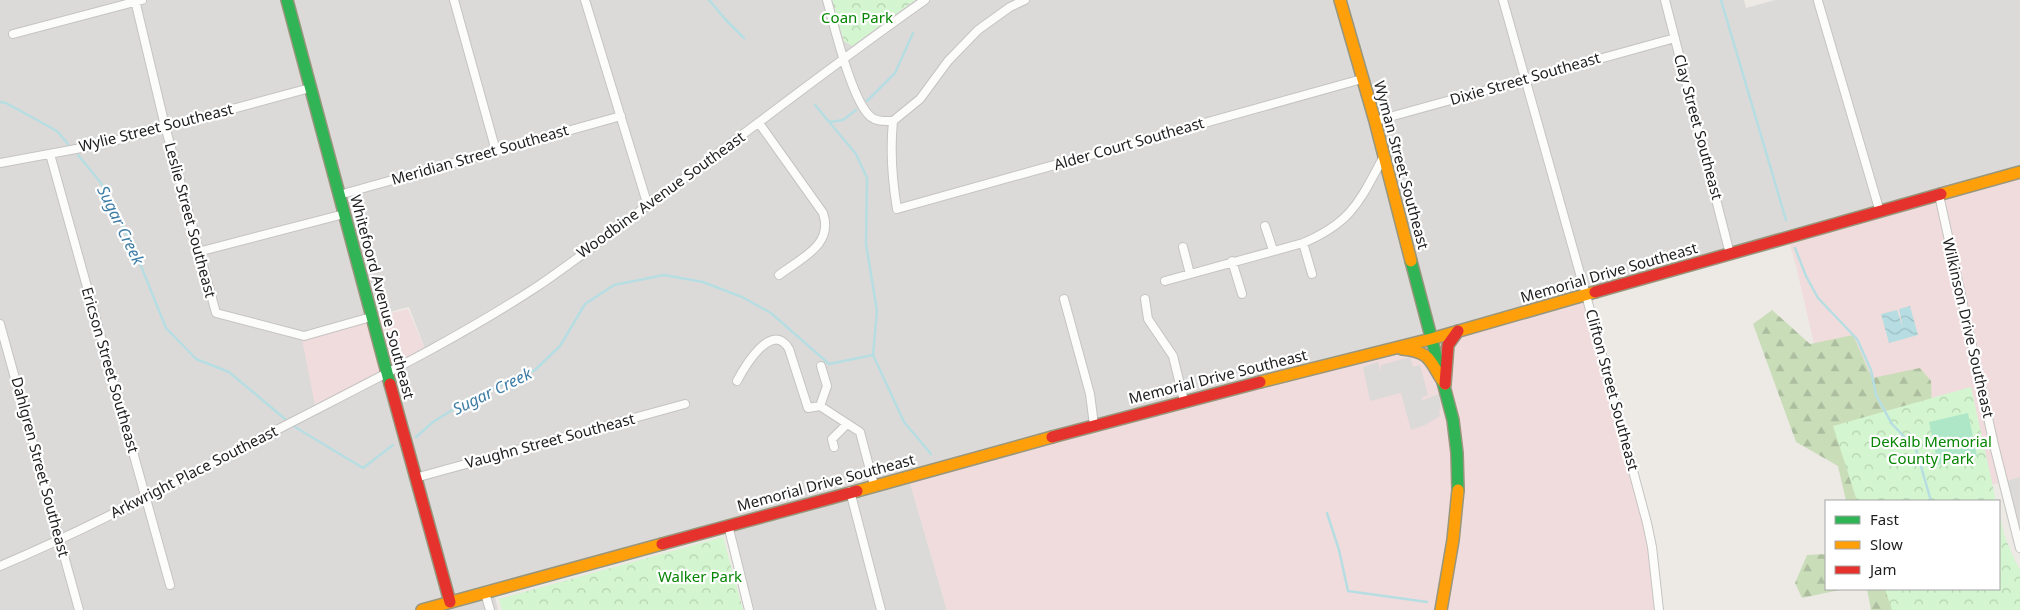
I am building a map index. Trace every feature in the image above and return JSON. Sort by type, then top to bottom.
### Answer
[{"type":"main road","name":"Whitefoord Avenue Southeast","points":[[287,0],[386,373],[450,602]]},
{"type":"main road","name":"Wyman Street Southeast","points":[[1340,0],[1375,121],[1431,339],[1445,384]]},
{"type":"main road","name":"Memorial Drive Southeast","points":[[422,610],[1094,425],[1431,339],[2020,172]]},
{"type":"main road","points":[[1445,384],[1448,345],[1458,331]]},
{"type":"main road","points":[[1392,349],[1423,352],[1435,364],[1445,384],[1454,426],[1458,471],[1454,536],[1441,610]]},
{"type":"street","points":[[454,0],[496,151]]},
{"type":"street","points":[[585,0],[648,206]]},
{"type":"street","points":[[827,0],[844,58],[863,109],[877,120],[893,120],[920,99],[953,56],[978,30],[1010,7],[1025,0]]},
{"type":"street","name":"Woodbine Avenue Southeast","points":[[386,373],[455,336],[538,286],[924,0]]},
{"type":"street","name":"Clifton Street Southeast","points":[[1504,0],[1524,79],[1586,294],[1647,523],[1652,547],[1659,610]]},
{"type":"street","name":"Clay Street Southeast","points":[[1665,0],[1730,254]]},
{"type":"street","points":[[13,34],[137,1]]},
{"type":"street","name":"Leslie Street Southeast","points":[[137,1],[165,126],[216,312],[304,336],[371,317]]},
{"type":"street","points":[[1818,1],[1880,212]]},
{"type":"street","name":"Dixie Street Southeast","points":[[1375,121],[1675,38]]},
{"type":"street","name":"Alder Court Southeast","points":[[893,120],[890,144],[892,183],[897,209],[1362,79]]},
{"type":"street","name":"Wylie Street Southeast","points":[[0,164],[103,144],[310,88]]},
{"type":"street","name":"Meridian Street Southeast","points":[[339,196],[621,116]]},
{"type":"street","points":[[759,123],[823,213],[825,220],[825,235],[820,242],[779,274]]},
{"type":"street","name":"Ericson Street Southeast","points":[[50,154],[170,585]]},
{"type":"street","points":[[1164,281],[1303,243],[1333,227],[1359,203],[1383,158]]},
{"type":"street","name":"Wilkinson Drive Southeast","points":[[1939,195],[1994,445],[2020,548]]},
{"type":"street","points":[[198,252],[344,214]]},
{"type":"street","points":[[1265,226],[1273,250]]},
{"type":"street","points":[[1303,243],[1312,274]]},
{"type":"street","points":[[1183,247],[1190,274]]},
{"type":"street","points":[[1232,261],[1242,294]]},
{"type":"street","points":[[1145,299],[1148,319],[1173,356],[1184,401]]},
{"type":"street","points":[[1064,300],[1090,394],[1094,425]]},
{"type":"street","name":"Dahlgren Street Southeast","points":[[0,324],[79,610]]},
{"type":"street","points":[[737,381],[748,361],[764,344],[778,340],[786,343],[808,408],[820,406],[860,432],[874,485]]},
{"type":"street","points":[[820,406],[827,386],[821,366]]},
{"type":"street","name":"Arkwright Place Southeast","points":[[0,566],[60,541],[386,373]]},
{"type":"street","name":"Vaughn Street Southeast","points":[[415,478],[685,404]]},
{"type":"street","points":[[834,447],[832,439],[847,424]]},
{"type":"street","points":[[850,491],[881,610]]},
{"type":"street","points":[[728,525],[750,610]]},
{"type":"street","points":[[485,593],[490,610]]},
{"type":"shaded area","points":[[0,0],[832,0],[844,41],[852,45],[915,0],[1744,0],[1746,8],[1775,0],[2020,0],[2020,170],[1435,333],[908,476],[947,610],[753,610],[728,525],[494,593],[498,610],[0,610]],"holes":[[[409,307],[427,354],[301,334]]]},
{"type":"shaded area","points":[[2020,170],[2020,477],[1992,485],[1971,387],[1833,426],[1787,235]]},
{"type":"shaded area","points":[[1586,291],[1650,543],[1659,610],[947,610],[908,476]]},
{"type":"shaded area","points":[[408,309],[427,354],[315,405],[301,334]]},
{"type":"shaded area","points":[[1410,357],[1413,367],[1420,365],[1428,395],[1421,398],[1423,400],[1439,394],[1441,409],[1439,410],[1440,416],[1425,425],[1411,430],[1401,393],[1370,401],[1363,367],[1378,362],[1381,372],[1381,365]]},
{"type":"shaded area","points":[[2020,476],[2020,543],[2013,530],[1999,483]]},
{"type":"green space","name":"Coan Park","points":[[832,0],[915,0],[852,46],[844,41]]},
{"type":"green space","points":[[1772,310],[1810,344],[1853,335],[1872,378],[1920,368],[1931,381],[1932,415],[1943,500],[1846,500],[1838,466],[1796,442],[1753,324]]},
{"type":"green space","name":"DeKalb Memorial County Park","points":[[1971,387],[1996,500],[1857,500],[1833,426]]},
{"type":"green space","points":[[1968,413],[1977,456],[1938,465],[1929,422]]},
{"type":"green space","points":[[2000,517],[2004,535],[2020,570],[2020,610],[1892,610],[1885,590],[2000,590]]},
{"type":"green space","name":"Walker Park","points":[[723,537],[743,610],[502,610],[499,599]]},
{"type":"green space","points":[[1825,554],[1825,590],[1839,590],[1802,598],[1795,583],[1807,555]]},
{"type":"green space","points":[[1867,590],[1918,590],[1916,610],[1871,610]]},
{"type":"water","points":[[1910,306],[1918,335],[1889,343],[1881,314],[1897,310],[1903,328],[1899,309]]},
{"type":"waterway","points":[[709,0],[744,38]]},
{"type":"waterway","points":[[1721,0],[1786,220]]},
{"type":"waterway","points":[[867,101],[895,73],[913,33]]},
{"type":"waterway","name":"Sugar Creek","points":[[0,102],[6,103],[57,131],[68,144]]},
{"type":"waterway","points":[[815,105],[856,154],[867,178],[866,244],[877,311],[873,355],[904,422],[931,454]]},
{"type":"waterway","points":[[830,122],[843,120],[856,110]]},
{"type":"waterway","name":"Sugar Creek","points":[[78,155],[101,183],[135,251],[166,328],[196,359],[229,372],[285,419]]},
{"type":"waterway","points":[[1795,248],[1806,276],[1818,298],[1857,339],[1871,370],[1876,395],[1892,424],[1916,449],[1931,500]]},
{"type":"waterway","name":"Sugar Creek","points":[[416,437],[433,422],[473,397],[535,370],[560,346],[585,304],[614,285],[664,275],[703,282],[742,297],[771,313],[829,364],[873,355]]},
{"type":"waterway","name":"Sugar Creek","points":[[295,427],[363,468],[393,445]]},
{"type":"waterway","name":"Sugar Creek","points":[[1327,513],[1339,550],[1348,591],[1427,602]]},
{"type":"traffic: fast","points":[[287,0],[390,384]]},
{"type":"traffic: fast","points":[[1411,261],[1453,420],[1457,453],[1458,490]]},
{"type":"traffic: slow","points":[[1340,0],[1375,121],[1411,261]]},
{"type":"traffic: slow","points":[[1941,194],[2020,172]]},
{"type":"traffic: slow","points":[[1260,382],[1431,339],[1595,292]]},
{"type":"traffic: slow","points":[[1402,349],[1412,350],[1429,359],[1445,384]]},
{"type":"traffic: slow","points":[[857,491],[1052,437]]},
{"type":"traffic: slow","points":[[1441,610],[1453,540],[1458,490]]},
{"type":"traffic: slow","points":[[422,610],[662,544]]},
{"type":"traffic: jam","points":[[1595,292],[1941,194]]},
{"type":"traffic: jam","points":[[1445,384],[1448,345],[1458,331]]},
{"type":"traffic: jam","points":[[1052,437],[1260,382]]},
{"type":"traffic: jam","points":[[390,384],[450,602]]},
{"type":"traffic: jam","points":[[662,544],[857,491]]}]
